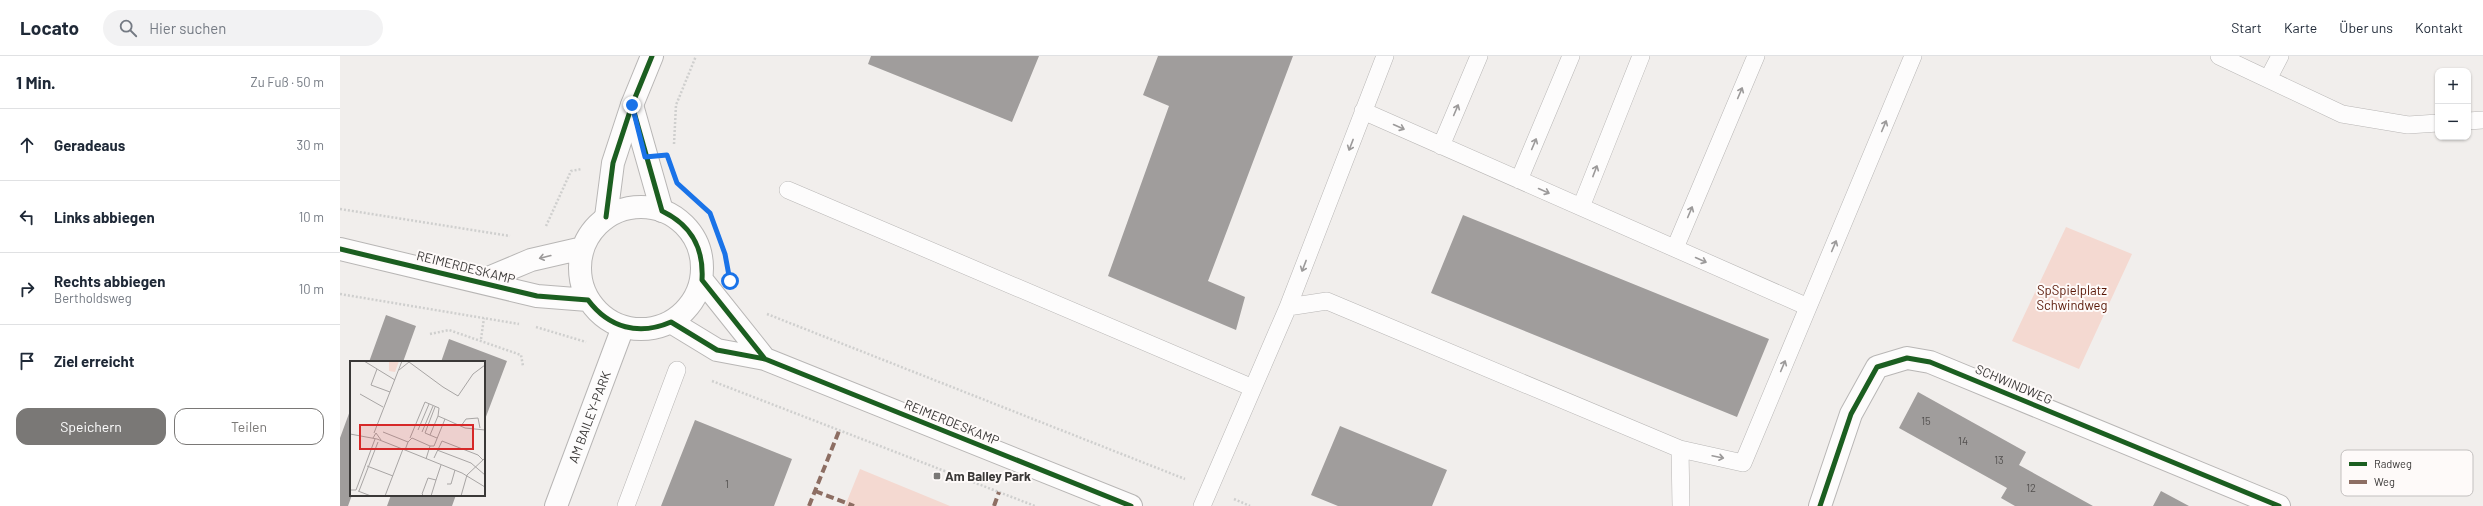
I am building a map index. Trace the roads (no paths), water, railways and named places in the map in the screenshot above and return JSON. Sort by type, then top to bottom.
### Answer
[{"type":"main road","points":[[606,218],[613,163],[632,105],[652,56]]},
{"type":"main road","points":[[632,105],[645,157],[662,211]]},
{"type":"main road","points":[[636,207],[662,211],[675,218],[694,237],[703,264],[702,280],[690,306],[671,322],[648,330],[623,328],[604,317],[588,300],[579,272],[583,248],[592,231],[606,218],[620,211],[636,207]]},
{"type":"main road","name":"REIMERDESKAMP","points":[[481,281],[531,260],[583,248]]},
{"type":"main road","name":"REIMERDESKAMP","points":[[340,249],[481,281],[537,296],[588,300]]},
{"type":"main road","name":"REIMERDESKAMP","points":[[702,280],[765,359]]},
{"type":"main road","name":"REIMERDESKAMP","points":[[671,322],[717,350],[765,359],[1131,506]]},
{"type":"main road","name":"AM BAILEY-PARK","points":[[556,506],[623,328]]},
{"type":"main road","name":"SCHWINDWEG","points":[[1820,506],[1851,414],[1877,367],[1907,358],[1930,362],[2278,506]]},
{"type":"lane","points":[[1202,506],[1208,488],[1288,307],[1385,56]]},
{"type":"lane","points":[[1441,146],[1479,56]]},
{"type":"lane","points":[[1519,180],[1571,56]]},
{"type":"lane","points":[[1581,207],[1641,56]]},
{"type":"lane","points":[[1674,248],[1756,56]]},
{"type":"lane","points":[[1288,307],[1327,301],[1680,450],[1743,463],[1913,56]]},
{"type":"lane","points":[[2219,56],[2342,114],[2408,125],[2435,123]]},
{"type":"lane","points":[[2268,79],[2280,56]]},
{"type":"lane","points":[[1363,111],[1808,307]]},
{"type":"lane","points":[[2471,121],[2483,120]]},
{"type":"lane","points":[[788,190],[1253,388]]},
{"type":"lane","points":[[626,506],[677,370]]},
{"type":"lane","points":[[1680,450],[1680,506]]},
{"type":"place","name":"Am Bailey Park","points":[[937,476]]},
{"type":"park label","name":"SpSpielplatz Schwindweg","points":[[2072,298]]}]
